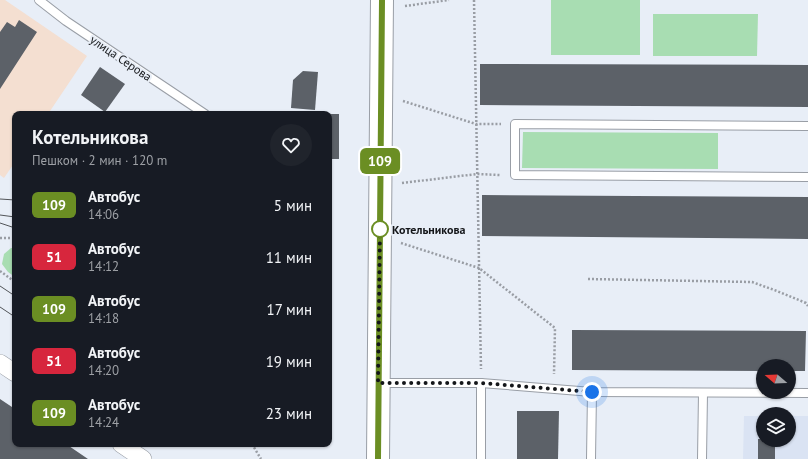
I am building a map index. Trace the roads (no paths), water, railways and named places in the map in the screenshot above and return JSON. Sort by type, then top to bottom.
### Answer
[{"type":"main road","points":[[378,459],[382,0]]},
{"type":"street","points":[[0,363],[12,371]]},
{"type":"street","points":[[125,447],[143,459]]},
{"type":"lane","name":"улица Серова","points":[[39,0],[66,21],[201,111]]},
{"type":"lane","points":[[808,126],[515,124],[515,175],[808,177]]},
{"type":"lane","points":[[378,383],[481,383],[592,392],[808,393]]},
{"type":"lane","points":[[480,459],[481,383]]},
{"type":"lane","points":[[592,392],[592,459]]},
{"type":"lane","points":[[702,393],[702,459]]},
{"type":"tram line","points":[[0,199],[12,200]]},
{"type":"tram line","points":[[0,215],[12,217]]},
{"type":"tram line","points":[[0,223],[12,227]]},
{"type":"tram line","points":[[0,286],[12,294]]},
{"type":"tram line","points":[[0,307],[12,315]]},
{"type":"place","name":"Котельникова","points":[[380,229]]}]
